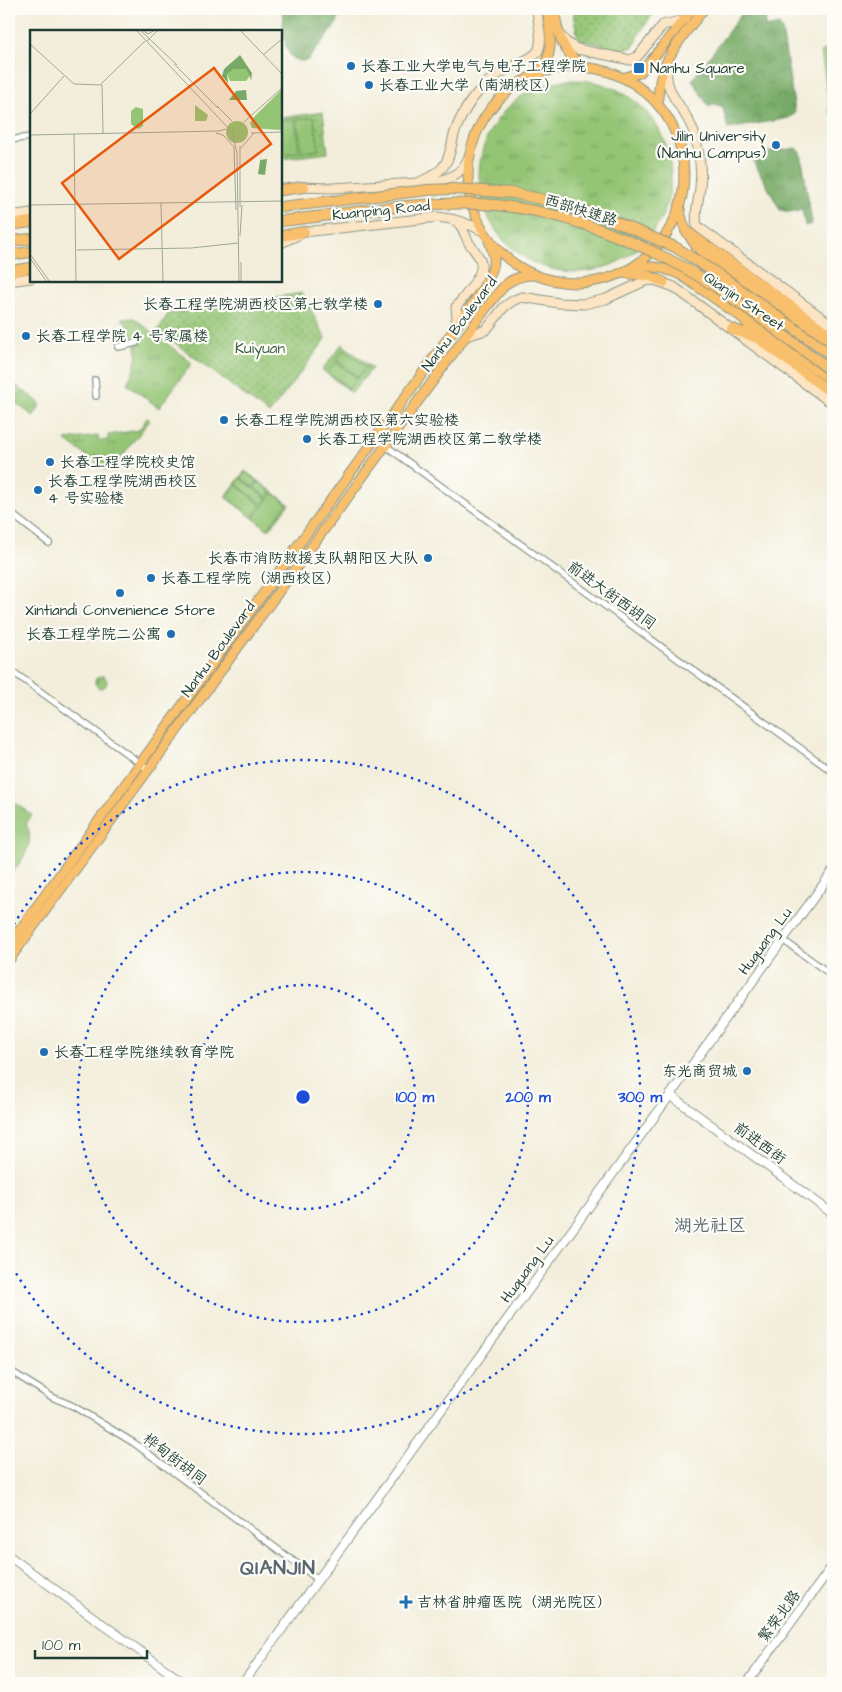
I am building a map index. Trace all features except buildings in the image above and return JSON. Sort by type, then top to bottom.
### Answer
[{"type":"highway","points":[[282,190],[304,187]]},
{"type":"highway","name":"西部快速路","points":[[282,207],[428,190],[454,189],[514,193],[549,201],[599,215],[635,228],[675,247],[727,280],[833,356]]},
{"type":"highway","name":"西部快速路","points":[[282,221],[428,204],[481,204],[543,213],[585,224],[668,259],[718,290],[833,372]]},
{"type":"highway","points":[[9,225],[30,222]]},
{"type":"highway","points":[[686,231],[833,337]]},
{"type":"highway","points":[[282,236],[304,232]]},
{"type":"highway","points":[[9,242],[30,238]]},
{"type":"highway","points":[[9,255],[30,252]]},
{"type":"highway","points":[[9,271],[30,268]]},
{"type":"highway","points":[[743,317],[758,338]]},
{"type":"highway","points":[[732,328],[758,338],[833,394]]},
{"type":"main road","points":[[416,184],[443,168],[462,116],[473,98],[484,86],[499,73],[533,57],[538,52],[540,36],[537,9]]},
{"type":"main road","points":[[536,75],[548,62],[550,51],[547,9]]},
{"type":"main road","points":[[554,9],[558,32],[564,48],[573,60],[585,67]]},
{"type":"main road","points":[[623,78],[639,73],[650,62],[692,9]]},
{"type":"main road","points":[[658,104],[658,88],[667,64],[704,9]]},
{"type":"main road","points":[[558,32],[566,42],[577,49],[631,60],[638,56],[663,25],[684,20]]},
{"type":"main road","name":"Qianjin Street","points":[[667,64],[666,83],[689,121],[697,148],[701,186],[695,218],[697,226],[833,326]]},
{"type":"main road","points":[[585,67],[607,71],[623,78],[646,93],[658,104],[673,128],[681,149],[684,177],[676,216],[665,236],[650,254],[622,273],[600,281],[578,284],[555,282],[533,275],[505,257],[489,240],[473,211],[468,177],[470,155],[479,128],[494,104],[511,89],[536,75],[562,68],[585,67]]},
{"type":"main road","name":"Kuanping Road","points":[[282,185],[332,188],[416,184],[448,179],[460,172],[470,155]]},
{"type":"main road","name":"Qianjin Street","points":[[679,206],[681,219],[686,231],[692,242],[704,255],[833,348]]},
{"type":"main road","points":[[9,216],[30,213]]},
{"type":"main road","name":"Kuanping Road","points":[[282,243],[304,232],[429,218],[452,218],[469,223],[483,231]]},
{"type":"main road","points":[[452,218],[461,226],[468,242],[481,262],[479,275],[456,307],[455,328]]},
{"type":"main road","name":"Nanhu Boulevard","points":[[9,960],[376,438],[474,302],[492,270],[494,256],[489,240]]},
{"type":"main road","name":"Qianjin Street","points":[[632,268],[651,265],[681,275],[833,381]]},
{"type":"main road","points":[[622,273],[637,274],[664,282]]},
{"type":"main road","name":"Nanhu Boulevard","points":[[9,946],[385,446],[491,301],[510,280],[520,276],[533,275]]},
{"type":"main road","points":[[9,281],[30,278]]},
{"type":"main road","points":[[466,336],[486,330],[504,307],[522,297],[559,303],[584,304],[606,299],[645,281],[655,280],[664,282]]},
{"type":"main road","name":"Qianjin Street","points":[[664,282],[732,328],[833,404]]},
{"type":"street","points":[[9,140],[30,137]]},
{"type":"street","points":[[118,347],[136,343]]},
{"type":"street","points":[[95,380],[96,396]]},
{"type":"street","name":"前进大街西胡同","points":[[376,438],[833,772]]},
{"type":"street","points":[[9,512],[49,543]]},
{"type":"street","points":[[9,668],[144,767]]},
{"type":"street","name":"Huguang Lu","points":[[243,1683],[833,870]]},
{"type":"street","points":[[783,940],[833,976]]},
{"type":"street","name":"前进西街","points":[[670,1095],[833,1214]]},
{"type":"street","name":"桦甸街胡同","points":[[9,1370],[52,1398],[73,1406],[134,1443],[319,1580]]},
{"type":"street","points":[[9,1556],[184,1683]]},
{"type":"street","name":"繁荣北路","points":[[747,1683],[833,1565]]},
{"type":"green space","points":[[282,9],[340,9],[337,23],[308,60],[299,61],[288,52],[284,35]]},
{"type":"green space","points":[[572,9],[670,9],[668,11],[659,10],[653,14],[637,37],[638,39],[633,47],[623,50],[581,40],[577,34]]},
{"type":"green space","points":[[745,9],[767,9],[765,28],[779,25],[782,30],[795,111],[789,118],[728,129],[723,108],[715,104],[709,107],[692,80]]},
{"type":"green space","points":[[833,49],[833,112],[830,113],[821,51]]},
{"type":"green space","name":"Nanhu Square","points":[[584,80],[612,87],[629,96],[643,108],[655,122],[664,139],[670,157],[670,195],[664,213],[655,230],[643,244],[629,256],[612,265],[594,271],[566,272],[538,265],[521,256],[495,230],[486,213],[480,195],[479,167],[486,139],[495,122],[521,96],[538,87],[556,81]]},
{"type":"green space","points":[[323,112],[328,153],[282,159],[282,118]]},
{"type":"green space","points":[[314,117],[319,150],[302,152],[297,119]]},
{"type":"green space","points":[[295,119],[299,152],[283,154],[282,121]]},
{"type":"green space","points":[[796,148],[801,152],[812,223],[805,226],[802,209],[790,212],[780,210],[750,155]]},
{"type":"green space","name":"Kuiyuan","points":[[302,293],[326,339],[269,414],[158,330],[168,314]]},
{"type":"green space","points":[[134,318],[192,363],[159,408],[127,384],[134,367],[136,351],[133,335],[122,319]]},
{"type":"green space","points":[[342,344],[372,368],[352,393],[322,370]]},
{"type":"green space","points":[[344,350],[366,367],[358,377],[336,360]]},
{"type":"green space","points":[[336,362],[357,378],[349,388],[328,372]]},
{"type":"green space","points":[[9,380],[40,403],[38,410],[33,416],[9,398]]},
{"type":"green space","points":[[147,418],[150,420],[112,469],[106,470],[65,440],[98,436],[99,441],[108,440],[108,435],[139,430]]},
{"type":"green space","points":[[245,471],[289,504],[269,530],[225,497]]},
{"type":"green space","points":[[246,472],[258,482],[254,487],[241,478]]},
{"type":"green space","points":[[241,479],[266,498],[262,504],[236,484]]},
{"type":"green space","points":[[259,482],[271,492],[267,497],[254,488]]},
{"type":"green space","points":[[236,485],[261,505],[252,517],[227,497]]},
{"type":"green space","points":[[273,493],[287,504],[267,529],[254,518]]},
{"type":"green space","points":[[99,676],[103,676],[107,682],[103,688],[99,688],[95,684],[95,680]]},
{"type":"green space","points":[[9,799],[32,815],[26,824],[30,838],[29,845],[9,877]]},
{"type":"place","name":"长春工业大学电气与电子工程学院","points":[[351,66]]},
{"type":"place","name":"Nanhu Square","points":[[639,68]]},
{"type":"place","name":"长春工业大学（南湖校区）","points":[[369,85]]},
{"type":"place","name":"Jilin University (Nanhu Campus)","points":[[776,145]]},
{"type":"place","name":"长春工程学院湖西校区第七教学楼","points":[[378,304]]},
{"type":"place","name":"长春工程学院 4 号家属楼","points":[[26,336]]},
{"type":"place","name":"长春工程学院湖西校区第六实验楼","points":[[224,420]]},
{"type":"place","name":"长春工程学院湖西校区第二教学楼","points":[[307,439]]},
{"type":"place","name":"长春工程学院校史馆","points":[[50,462]]},
{"type":"place","name":"长春工程学院湖西校区 4 号实验楼","points":[[38,490]]},
{"type":"place","name":"长春市消防救援支队朝阳区大队","points":[[428,558]]},
{"type":"place","name":"长春工程学院（湖西校区）","points":[[151,578]]},
{"type":"place","name":"Xintiandi Convenience Store","points":[[120,593]]},
{"type":"place","name":"长春工程学院二公寓","points":[[171,634]]},
{"type":"place","name":"长春工程学院继续教育学院","points":[[44,1052]]},
{"type":"place","name":"东光商贸城","points":[[747,1071]]},
{"type":"place","name":"吉林省肿瘤医院（湖光院区）","points":[[406,1602]]},
{"type":"district","name":"湖光社区","points":[[710,1225]]},
{"type":"district","name":"QIANJIN","points":[[278,1567]]}]
